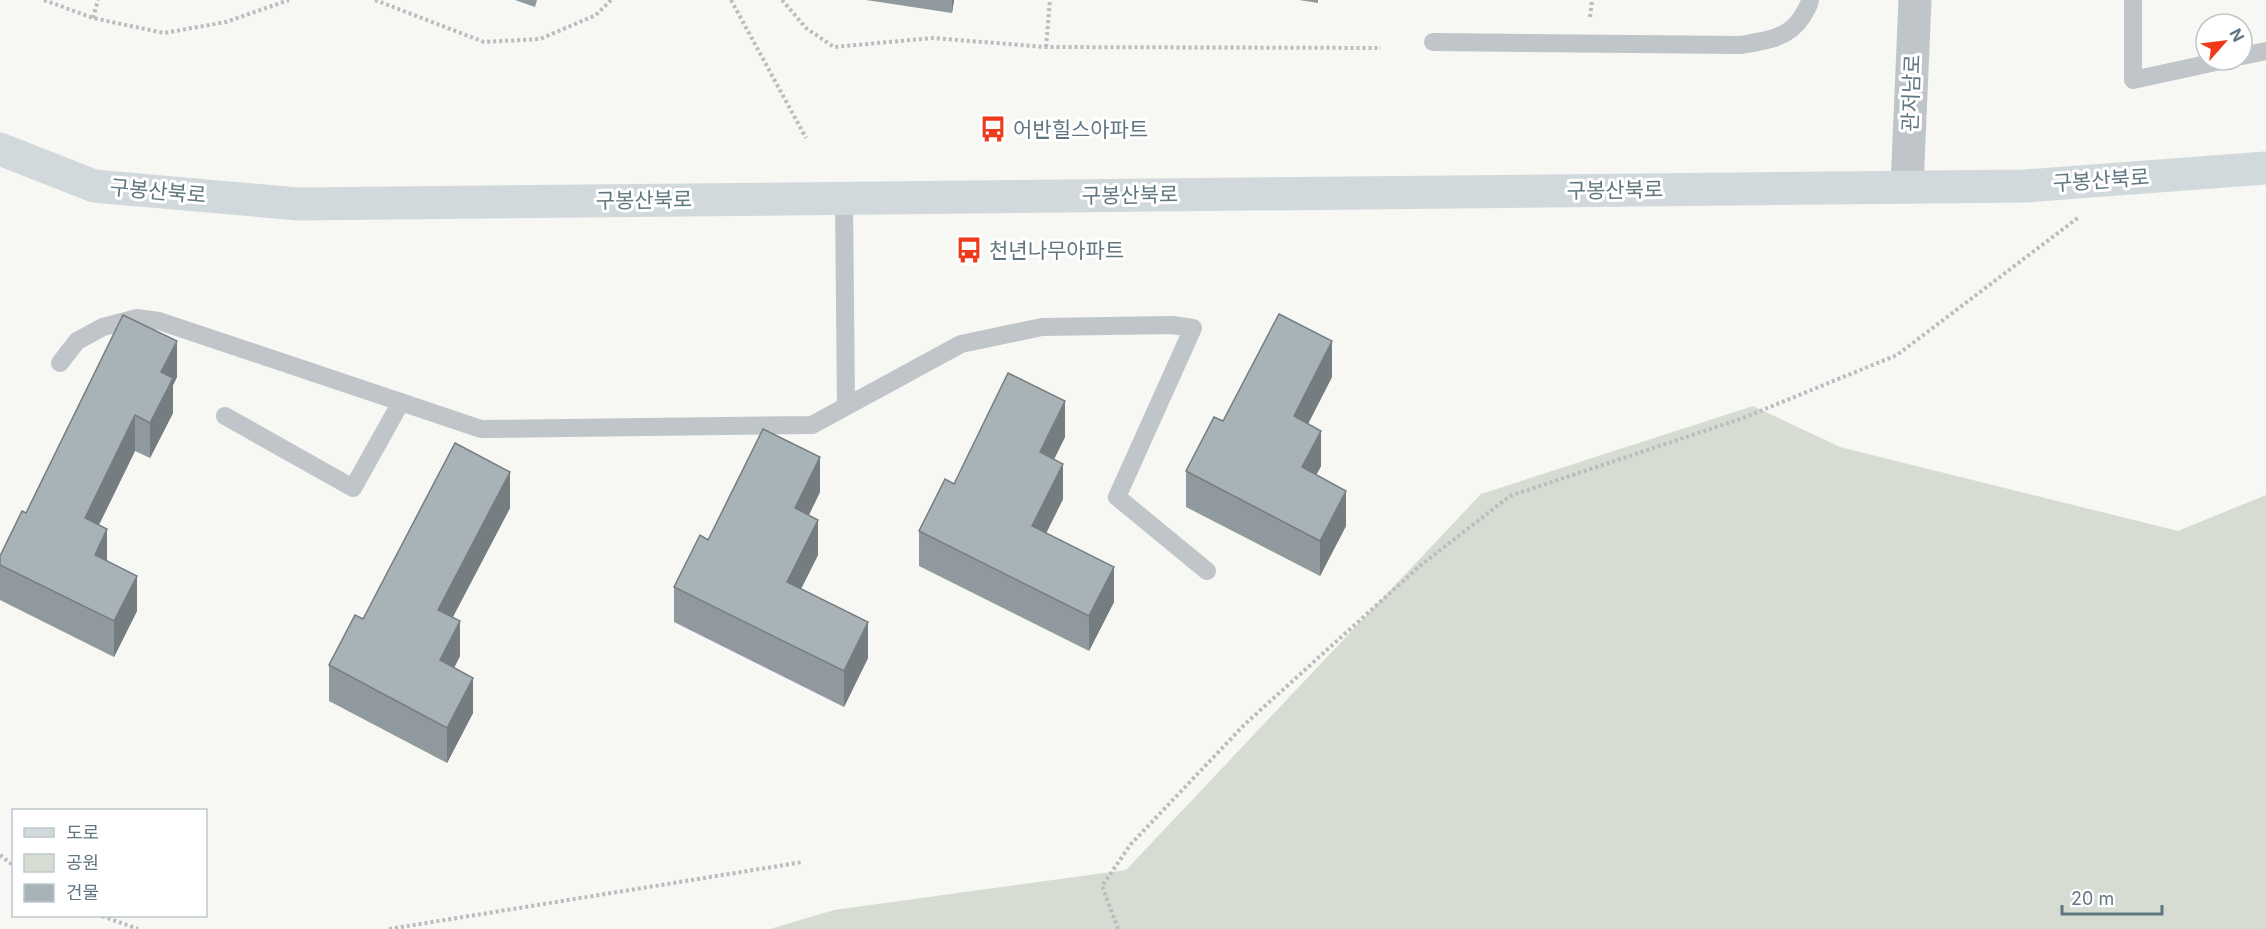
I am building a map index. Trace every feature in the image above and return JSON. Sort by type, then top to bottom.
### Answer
[{"type":"main road","name":"구봉산북로","points":[[0,149],[94,186],[297,204],[2026,186],[2266,168]]},
{"type":"street","name":"관저남로","points":[[1907,187],[1915,0]]},
{"type":"lane","points":[[1433,42],[1740,45],[1773,40],[1795,28],[1810,0]]},
{"type":"lane","points":[[2133,0],[2133,80],[2194,67]]},
{"type":"lane","points":[[844,198],[846,406]]},
{"type":"lane","points":[[60,363],[77,341],[103,327],[137,318],[159,321],[481,429],[812,425],[961,344],[1042,327],[1172,325],[1193,328],[1117,497],[1207,571]]},
{"type":"lane","points":[[225,416],[353,488],[401,402]]},
{"type":"path","points":[[44,0],[93,18],[164,33],[226,22],[289,0]]},
{"type":"path","points":[[93,18],[98,0]]},
{"type":"path","points":[[375,0],[484,42],[540,39],[596,15],[611,0]]},
{"type":"path","points":[[732,0],[806,138]]},
{"type":"path","points":[[782,0],[806,28],[834,47],[933,38],[1046,47],[1381,48]]},
{"type":"path","points":[[1046,47],[1050,0]]},
{"type":"path","points":[[1589,27],[1592,0]]},
{"type":"path","points":[[1118,929],[1102,886],[1131,843],[1245,724],[1421,565],[1510,496],[1743,418],[1897,355],[2083,214]]},
{"type":"path","points":[[0,855],[12,864]]},
{"type":"path","points":[[389,929],[803,862]]},
{"type":"path","points":[[107,917],[138,929]]},
{"type":"green space","points":[[1753,406],[1840,447],[2178,531],[2266,495],[2266,929],[770,929],[834,910],[1126,870],[1481,494]]},
{"type":"building","points":[[1279,314],[1332,341],[1294,416],[1321,431],[1302,467],[1346,491],[1320,541],[1186,471],[1214,417],[1223,421]]},
{"type":"building","points":[[123,315],[177,341],[161,372],[173,378],[150,423],[135,415],[85,518],[107,529],[95,555],[137,576],[114,621],[0,565],[0,556],[22,511],[26,513]]},
{"type":"building","points":[[1008,373],[1065,401],[1040,452],[1063,464],[1032,526],[1114,567],[1089,616],[919,531],[945,479],[954,484]]},
{"type":"building","points":[[763,429],[820,457],[795,508],[818,520],[787,582],[868,622],[844,671],[674,587],[700,535],[708,540]]},
{"type":"building","points":[[455,443],[510,472],[438,610],[460,621],[440,660],[473,678],[447,728],[329,665],[355,615],[363,619]]},
{"type":"place","name":"어반힐스아파트","points":[[993,129]]},
{"type":"place","name":"천년나무아파트","points":[[969,250]]}]
